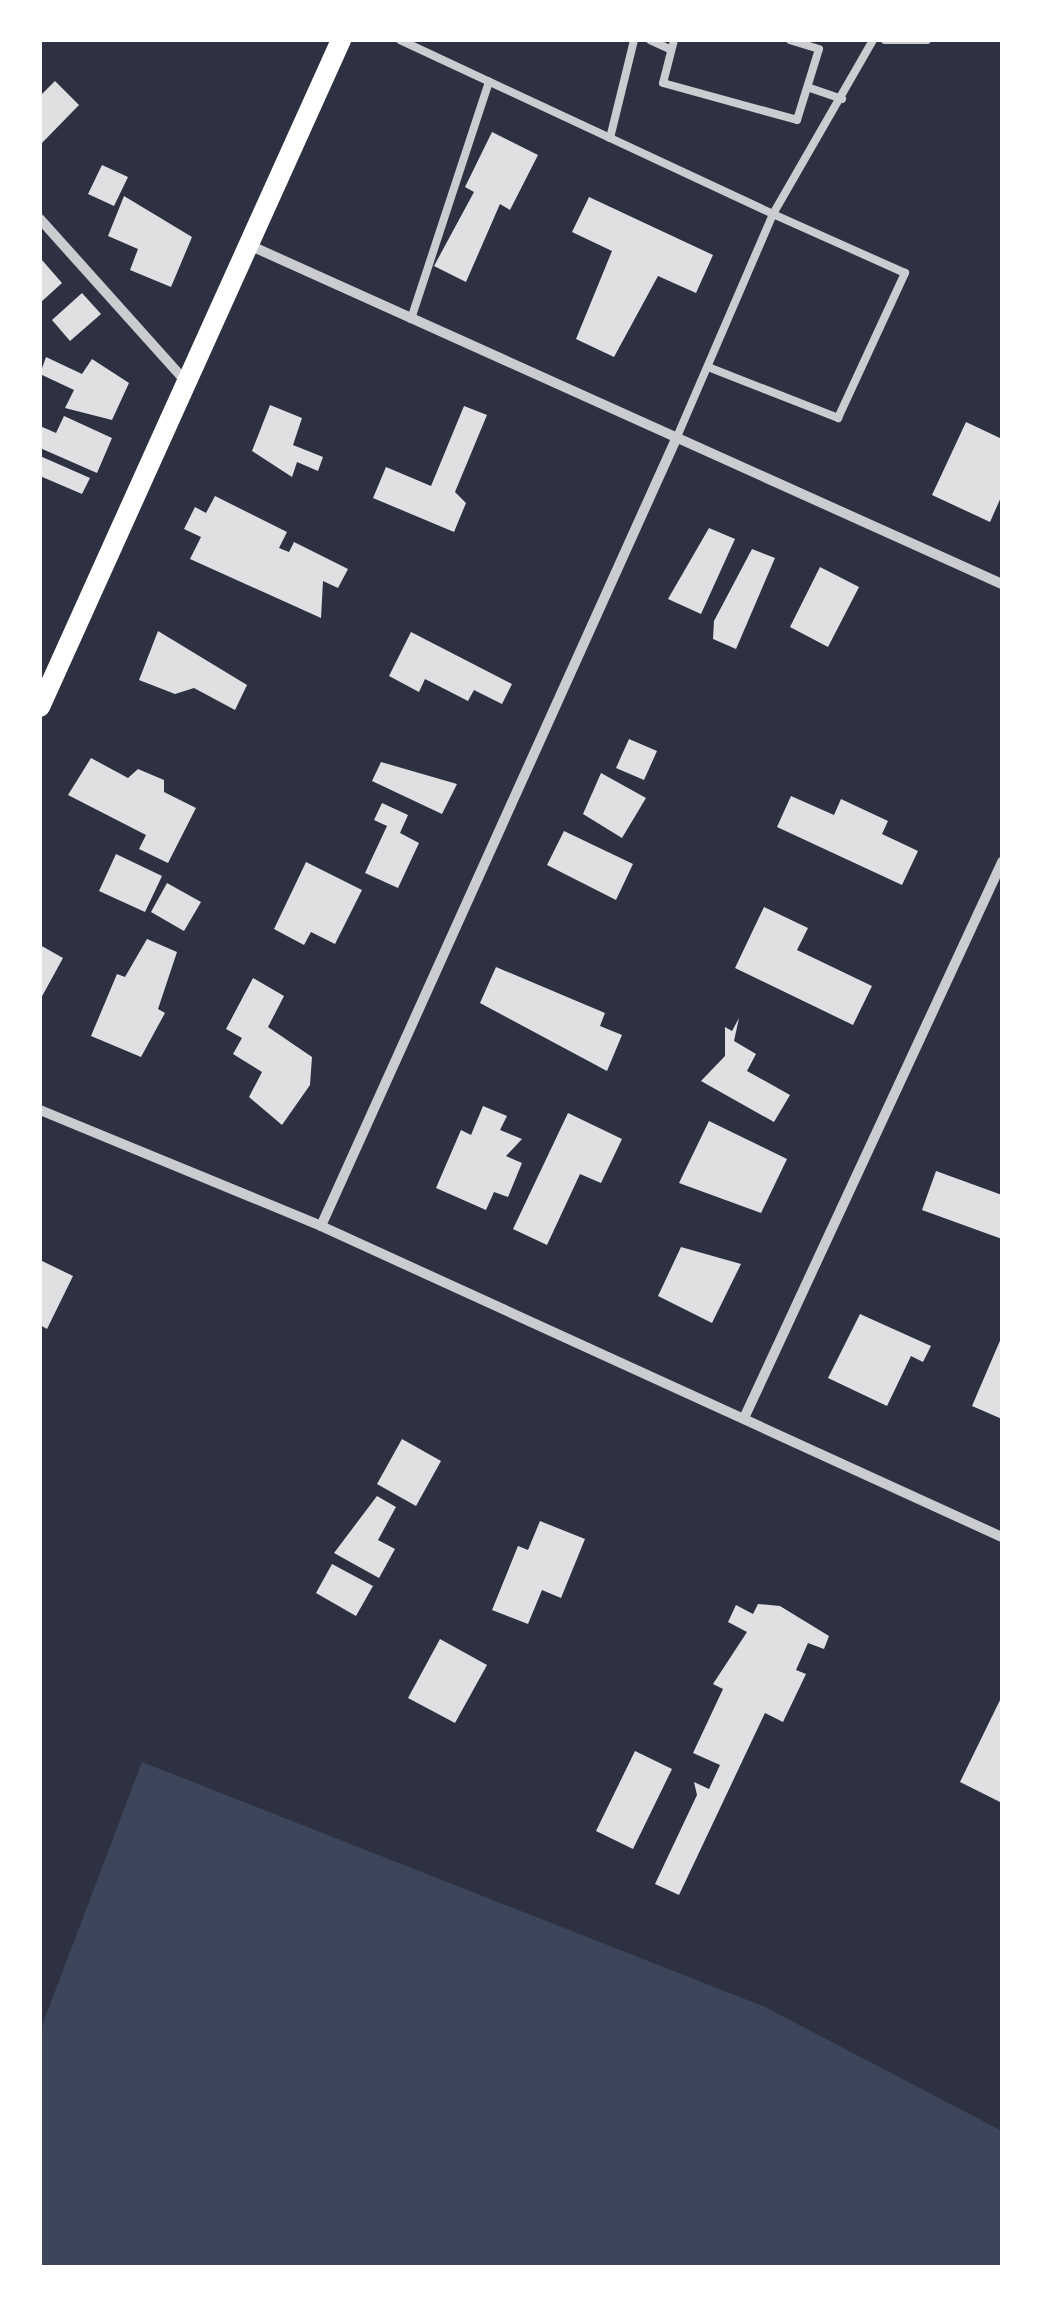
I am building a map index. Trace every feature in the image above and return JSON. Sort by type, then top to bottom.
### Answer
[{"type":"main road","points":[[40,707],[341,40]]},
{"type":"street","points":[[40,219],[186,383]]},
{"type":"street","points":[[248,245],[1002,584]]},
{"type":"street","points":[[321,1226],[676,439]]},
{"type":"street","points":[[745,1416],[1002,862]]},
{"type":"street","points":[[40,1110],[321,1226],[745,1416],[1002,1537]]},
{"type":"lane","points":[[400,40],[906,273],[838,418],[708,366]]},
{"type":"lane","points":[[610,138],[634,40]]},
{"type":"lane","points":[[650,40],[672,50]]},
{"type":"lane","points":[[674,40],[662,83],[797,120],[810,88],[818,48],[790,40]]},
{"type":"lane","points":[[676,439],[773,214],[873,40]]},
{"type":"lane","points":[[886,40],[927,40]]},
{"type":"lane","points":[[411,319],[489,82]]},
{"type":"lane","points":[[810,88],[842,99]]},
{"type":"shaded area","points":[[142,1762],[765,2007],[1002,2131],[1002,2267],[40,2267],[40,2031]]},
{"type":"building","points":[[55,81],[79,105],[40,145],[40,96]]},
{"type":"building","points":[[492,132],[538,155],[510,210],[500,204],[466,282],[434,266],[474,192],[465,187]]},
{"type":"building","points":[[102,165],[128,177],[114,206],[88,194]]},
{"type":"building","points":[[124,196],[192,237],[171,287],[130,270],[138,249],[108,236]]},
{"type":"building","points":[[589,197],[713,255],[696,293],[658,276],[614,357],[576,339],[612,251],[572,232]]},
{"type":"building","points":[[40,262],[62,283],[40,303]]},
{"type":"building","points":[[82,293],[101,314],[70,341],[52,320]]},
{"type":"building","points":[[46,357],[82,374],[92,359],[129,383],[112,420],[65,408],[74,390],[40,374]]},
{"type":"building","points":[[270,405],[302,418],[293,445],[323,457],[318,471],[297,462],[292,477],[252,451]]},
{"type":"building","points":[[464,406],[487,415],[455,492],[466,503],[454,532],[373,498],[386,467],[431,486]]},
{"type":"building","points":[[64,416],[112,438],[97,473],[40,448],[40,426],[56,433]]},
{"type":"building","points":[[966,422],[1002,439],[1002,495],[990,522],[932,495]]},
{"type":"building","points":[[40,456],[90,478],[82,494],[40,476]]},
{"type":"building","points":[[215,496],[287,532],[279,548],[289,552],[294,542],[348,569],[338,588],[323,581],[321,618],[190,559],[201,537],[184,529],[195,507],[206,513]]},
{"type":"building","points":[[709,528],[735,539],[701,614],[668,599]]},
{"type":"building","points":[[752,549],[775,558],[736,649],[713,639],[714,621]]},
{"type":"building","points":[[820,567],[859,587],[828,647],[790,627]]},
{"type":"building","points":[[158,631],[247,685],[235,710],[194,688],[175,694],[139,680]]},
{"type":"building","points":[[411,632],[512,684],[502,704],[474,690],[468,701],[425,679],[419,692],[389,676]]},
{"type":"building","points":[[629,739],[657,751],[644,780],[616,768]]},
{"type":"building","points":[[91,758],[128,778],[138,769],[164,780],[164,792],[196,808],[168,863],[139,849],[146,835],[68,795]]},
{"type":"building","points":[[381,762],[457,784],[442,814],[372,781]]},
{"type":"building","points":[[601,773],[646,798],[622,838],[583,814]]},
{"type":"building","points":[[791,796],[834,815],[841,799],[888,821],[882,834],[918,851],[902,885],[777,827]]},
{"type":"building","points":[[382,803],[408,815],[400,833],[419,843],[398,888],[365,873],[387,826],[374,820]]},
{"type":"building","points":[[564,831],[633,864],[616,900],[547,865]]},
{"type":"building","points":[[116,854],[162,876],[145,912],[99,891]]},
{"type":"building","points":[[306,862],[362,890],[335,944],[311,932],[304,945],[274,929]]},
{"type":"building","points":[[167,883],[201,902],[184,931],[151,912]]},
{"type":"building","points":[[764,907],[808,928],[797,950],[872,986],[853,1025],[735,968]]},
{"type":"building","points":[[147,939],[177,952],[158,1009],[165,1013],[141,1057],[91,1036],[117,974],[125,977]]},
{"type":"building","points":[[40,945],[63,958],[40,1000]]},
{"type":"building","points":[[496,967],[605,1013],[600,1026],[622,1035],[607,1071],[480,1003]]},
{"type":"building","points":[[253,978],[284,996],[268,1027],[312,1057],[310,1085],[282,1125],[249,1097],[262,1072],[233,1054],[242,1038],[226,1029]]},
{"type":"building","points":[[739,1018],[734,1041],[756,1054],[747,1071],[790,1095],[774,1122],[701,1081],[725,1056],[725,1027],[732,1031]]},
{"type":"building","points":[[483,1106],[507,1116],[500,1130],[522,1139],[506,1156],[522,1163],[508,1197],[494,1192],[486,1210],[436,1188],[461,1130],[471,1135]]},
{"type":"building","points":[[568,1113],[622,1139],[601,1183],[580,1174],[547,1245],[513,1229]]},
{"type":"building","points":[[709,1121],[787,1159],[761,1213],[679,1183]]},
{"type":"building","points":[[936,1171],[1002,1195],[1002,1239],[922,1210]]},
{"type":"building","points":[[681,1247],[741,1264],[712,1323],[658,1296]]},
{"type":"building","points":[[40,1260],[73,1276],[47,1329],[40,1325]]},
{"type":"building","points":[[860,1314],[931,1346],[923,1362],[911,1356],[887,1406],[828,1378]]},
{"type":"building","points":[[1002,1336],[1002,1419],[972,1406]]},
{"type":"building","points":[[402,1439],[441,1461],[416,1506],[377,1484]]},
{"type":"building","points":[[377,1496],[396,1507],[378,1540],[395,1549],[379,1578],[334,1553]]},
{"type":"building","points":[[540,1521],[585,1539],[561,1598],[542,1590],[528,1624],[492,1610],[518,1546],[528,1550]]},
{"type":"building","points":[[332,1564],[373,1586],[356,1616],[316,1593]]},
{"type":"building","points":[[758,1604],[780,1606],[829,1636],[824,1649],[808,1643],[796,1670],[806,1674],[783,1722],[765,1713],[679,1895],[655,1884],[697,1795],[694,1782],[709,1789],[720,1765],[693,1753],[723,1689],[713,1684],[747,1632],[728,1622],[736,1605],[753,1614]]},
{"type":"building","points":[[440,1639],[487,1665],[455,1723],[408,1698]]},
{"type":"building","points":[[1002,1696],[1002,1803],[960,1782]]},
{"type":"building","points":[[635,1751],[672,1769],[633,1849],[596,1831]]}]
